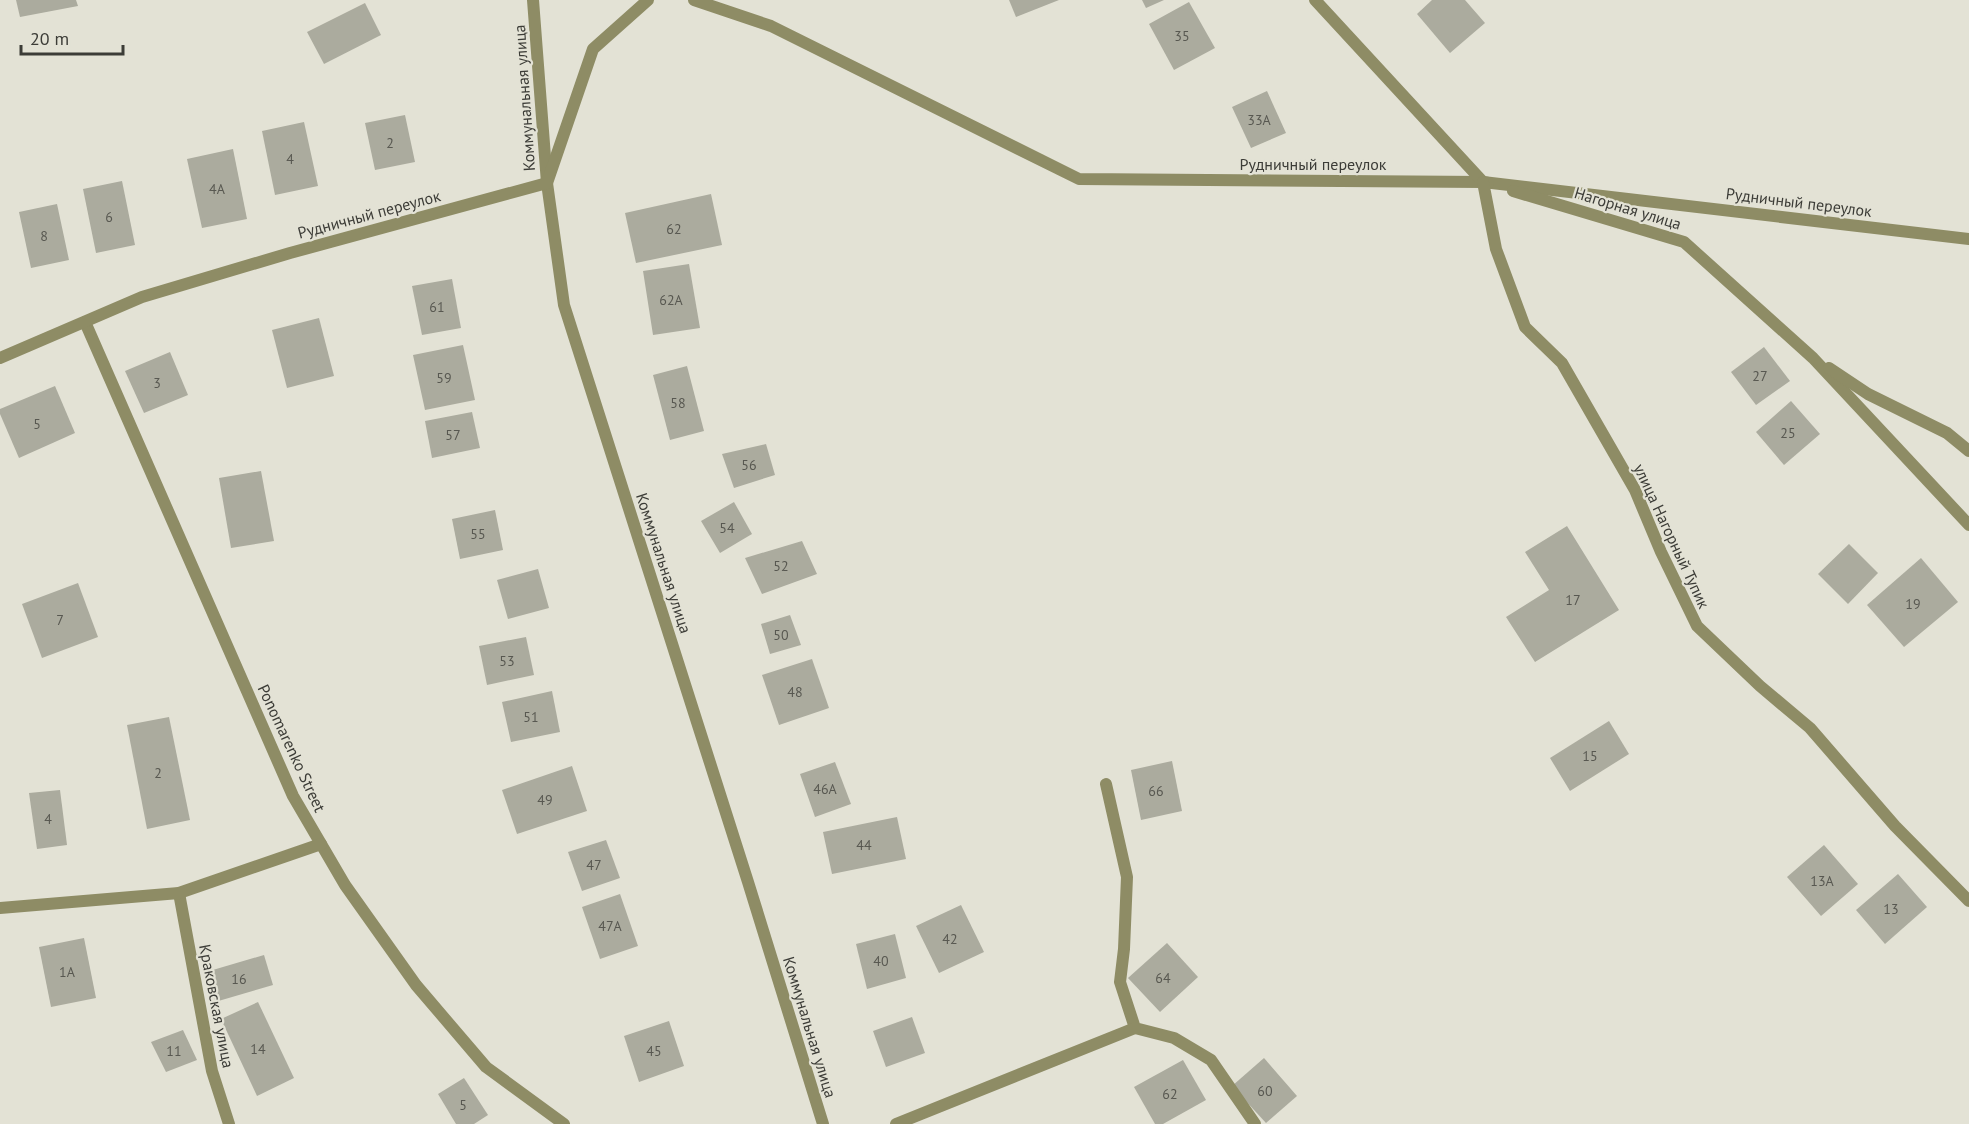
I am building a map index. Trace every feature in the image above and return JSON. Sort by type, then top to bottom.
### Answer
[{"type":"street","name":"Коммунальная улица","points":[[533,0],[547,183],[564,305],[823,1124]]},
{"type":"street","points":[[547,183],[593,49],[648,0]]},
{"type":"street","name":"Рудничный переулок","points":[[694,0],[771,26],[1079,178],[1483,182],[1969,238]]},
{"type":"street","points":[[1315,0],[1483,182]]},
{"type":"street","name":"Нагорная улица","points":[[1483,182],[1684,242],[1813,358],[1969,525]]},
{"type":"street","name":"улица Нагорный Тупик","points":[[1483,182],[1496,249],[1525,327],[1562,363],[1635,490],[1661,552],[1697,626],[1760,686],[1810,728],[1895,826],[1969,901]]},
{"type":"street","name":"Рудничный переулок","points":[[0,358],[142,297],[290,253],[547,183]]},
{"type":"street","name":"Ponomarenko Street","points":[[85,322],[293,796],[345,885],[416,986],[486,1067],[564,1124]]},
{"type":"street","points":[[1813,358],[1868,394],[1947,433],[1969,451]]},
{"type":"street","points":[[1106,784],[1127,877],[1120,982],[1135,1028]]},
{"type":"street","points":[[0,908],[178,893],[321,844]]},
{"type":"street","name":"Краковская улица","points":[[178,893],[212,1071],[229,1124]]},
{"type":"street","points":[[896,1124],[1135,1028],[1174,1038],[1211,1060],[1255,1124]]},
{"type":"building","points":[[16,0],[76,0],[78,6],[20,17]]},
{"type":"building","points":[[1009,0],[1059,0],[1016,17]]},
{"type":"building","points":[[1142,0],[1164,0],[1146,8]]},
{"type":"building","points":[[1432,0],[1465,0],[1485,23],[1450,53],[1417,14]]},
{"type":"building","points":[[1189,2],[1215,48],[1174,70],[1149,24]]},
{"type":"building","points":[[365,3],[381,35],[324,64],[307,32]]},
{"type":"building","points":[[1267,91],[1286,133],[1251,148],[1232,107]]},
{"type":"building","points":[[405,115],[415,162],[375,170],[365,123]]},
{"type":"building","points":[[304,122],[318,186],[275,195],[262,131]]},
{"type":"building","points":[[233,149],[247,219],[202,228],[187,159]]},
{"type":"building","points":[[122,181],[135,245],[96,253],[83,189]]},
{"type":"building","points":[[711,194],[722,245],[636,263],[625,213]]},
{"type":"building","points":[[57,204],[69,260],[31,268],[19,212]]},
{"type":"building","points":[[689,264],[700,328],[653,335],[643,271]]},
{"type":"building","points":[[452,279],[461,328],[422,335],[412,286]]},
{"type":"building","points":[[319,318],[334,376],[287,388],[272,330]]},
{"type":"building","points":[[463,345],[475,400],[425,410],[413,355]]},
{"type":"building","points":[[1764,347],[1790,381],[1756,405],[1731,372]]},
{"type":"building","points":[[170,352],[188,395],[144,413],[125,371]]},
{"type":"building","points":[[687,366],[704,431],[670,440],[653,375]]},
{"type":"building","points":[[55,386],[75,433],[19,458],[0,414],[0,409]]},
{"type":"building","points":[[1791,401],[1820,434],[1784,465],[1756,432]]},
{"type":"building","points":[[472,412],[480,448],[432,458],[425,421]]},
{"type":"building","points":[[766,444],[775,475],[734,488],[722,454]]},
{"type":"building","points":[[261,471],[274,541],[231,548],[219,478]]},
{"type":"building","points":[[734,502],[752,534],[720,553],[701,521]]},
{"type":"building","points":[[495,510],[503,550],[460,559],[452,519]]},
{"type":"building","points":[[1567,526],[1619,610],[1535,662],[1506,617],[1549,590],[1525,552]]},
{"type":"building","points":[[802,541],[817,574],[762,594],[745,558]]},
{"type":"building","points":[[1849,544],[1878,573],[1848,604],[1818,574]]},
{"type":"building","points":[[1921,558],[1958,602],[1904,647],[1867,605]]},
{"type":"building","points":[[538,569],[549,608],[508,619],[497,580]]},
{"type":"building","points":[[78,583],[98,637],[42,658],[22,604]]},
{"type":"building","points":[[790,615],[801,645],[770,654],[761,624]]},
{"type":"building","points":[[526,637],[534,675],[487,685],[479,646]]},
{"type":"building","points":[[812,659],[829,708],[779,725],[762,675]]},
{"type":"building","points":[[552,691],[560,732],[511,742],[502,702]]},
{"type":"building","points":[[169,717],[190,820],[147,829],[127,725]]},
{"type":"building","points":[[1609,721],[1629,754],[1570,791],[1550,758]]},
{"type":"building","points":[[1172,761],[1182,811],[1141,820],[1131,770]]},
{"type":"building","points":[[835,762],[851,804],[815,817],[800,774]]},
{"type":"building","points":[[572,766],[587,811],[517,834],[502,790]]},
{"type":"building","points":[[60,790],[67,845],[37,849],[29,793]]},
{"type":"building","points":[[897,817],[906,859],[832,874],[823,832]]},
{"type":"building","points":[[606,840],[620,878],[582,891],[568,852]]},
{"type":"building","points":[[1824,845],[1858,884],[1821,916],[1787,877]]},
{"type":"building","points":[[1898,874],[1927,907],[1885,944],[1856,910]]},
{"type":"building","points":[[620,894],[638,946],[600,959],[582,907]]},
{"type":"building","points":[[961,905],[984,952],[939,973],[916,926]]},
{"type":"building","points":[[895,934],[906,978],[867,989],[856,944]]},
{"type":"building","points":[[84,938],[96,998],[51,1007],[39,947]]},
{"type":"building","points":[[1167,943],[1198,977],[1160,1012],[1128,978]]},
{"type":"building","points":[[264,955],[273,985],[215,1002],[206,972]]},
{"type":"building","points":[[258,1002],[294,1078],[257,1096],[221,1019]]},
{"type":"building","points":[[912,1017],[925,1053],[886,1067],[873,1031]]},
{"type":"building","points":[[669,1021],[684,1066],[639,1082],[624,1036]]},
{"type":"building","points":[[183,1030],[197,1060],[166,1072],[151,1042]]},
{"type":"building","points":[[1264,1058],[1297,1096],[1266,1123],[1232,1086]]},
{"type":"building","points":[[1183,1060],[1206,1100],[1163,1124],[1155,1124],[1134,1087]]},
{"type":"building","points":[[464,1078],[488,1115],[474,1124],[456,1124],[438,1094]]}]
